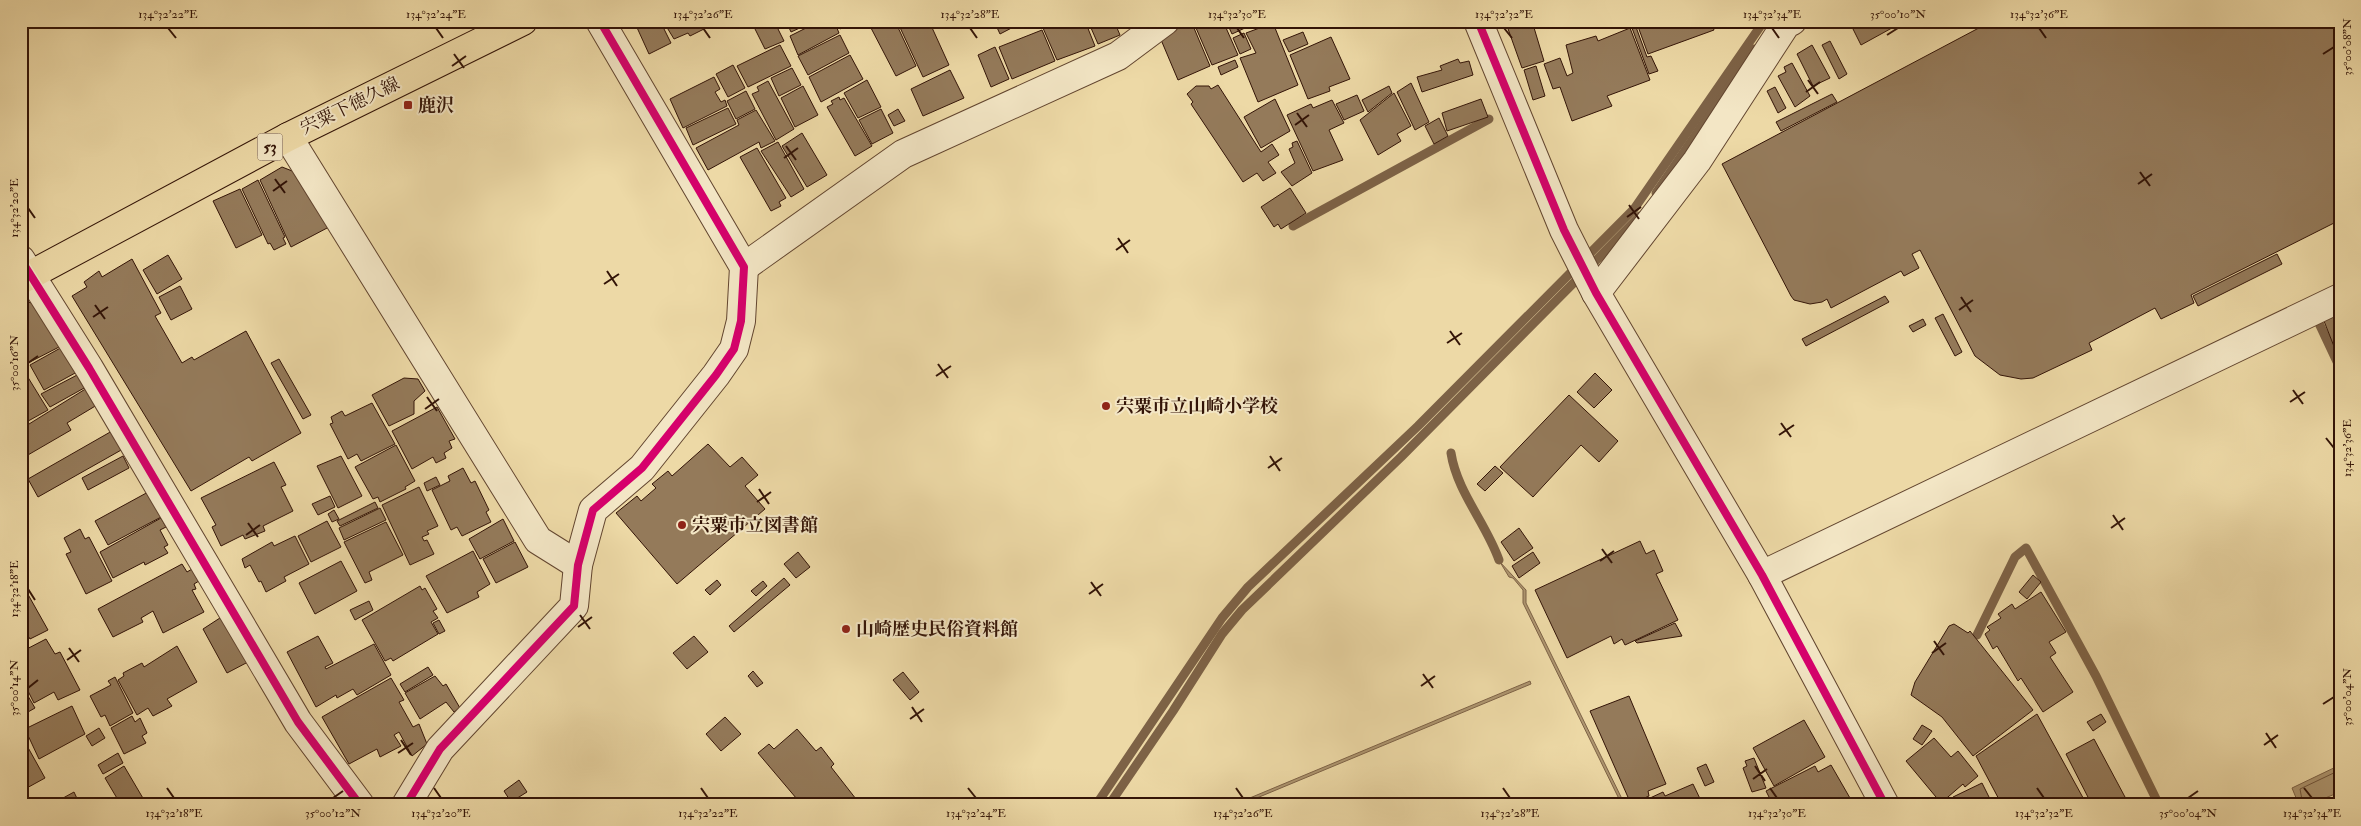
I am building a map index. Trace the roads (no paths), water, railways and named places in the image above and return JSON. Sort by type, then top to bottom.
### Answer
[{"type":"main road","name":"宍粟下徳久線","points":[[24,272],[288,137],[523,21]]},
{"type":"street","points":[[406,805],[440,748],[574,606],[578,564],[592,510],[642,468],[734,349],[741,322],[744,267],[600,21]]},
{"type":"street","points":[[744,267],[903,154],[1118,56],[1165,21]]},
{"type":"street","points":[[1478,21],[1560,221],[1596,293],[1762,575],[1885,805]]},
{"type":"street","points":[[1596,293],[1698,161],[1786,24],[1792,21]]},
{"type":"street","points":[[288,137],[538,540],[578,564]]},
{"type":"street","points":[[24,272],[89,368],[298,722],[360,805]]},
{"type":"street","points":[[1762,575],[2340,298]]},
{"type":"water","points":[[1498,550],[1500,562],[1494,552]]},
{"type":"water","points":[[1500,562],[1526,590],[1526,603],[1625,805],[1622,805],[1523,603],[1523,590],[1513,578],[1509,577]]},
{"type":"water","points":[[1530,681],[1531,684],[1240,805],[1233,805]]},
{"type":"water","points":[[2340,765],[2340,792],[2308,805],[2299,805],[2292,788]]},
{"type":"waterway","points":[[1096,805],[1222,618],[1248,587],[1418,426],[1634,209],[1764,21]]},
{"type":"waterway","points":[[1656,193],[1754,49]]},
{"type":"waterway","points":[[1293,226],[1489,119]]},
{"type":"waterway","points":[[1109,805],[1173,711],[1222,634],[1242,610],[1401,457],[1640,216]]},
{"type":"waterway","points":[[2317,319],[2340,368]]},
{"type":"waterway","points":[[1451,453],[1459,481],[1499,560]]},
{"type":"waterway","points":[[1977,635],[2015,557],[2026,548],[2096,676],[2159,805]]},
{"type":"place","name":"鹿沢","points":[[408,105]]},
{"type":"place","name":"宍粟市立山崎小学校","points":[[1106,406]]},
{"type":"place","name":"宍粟市立図書館","points":[[682,525]]},
{"type":"place","name":"山崎歴史民俗資料館","points":[[846,629]]}]
